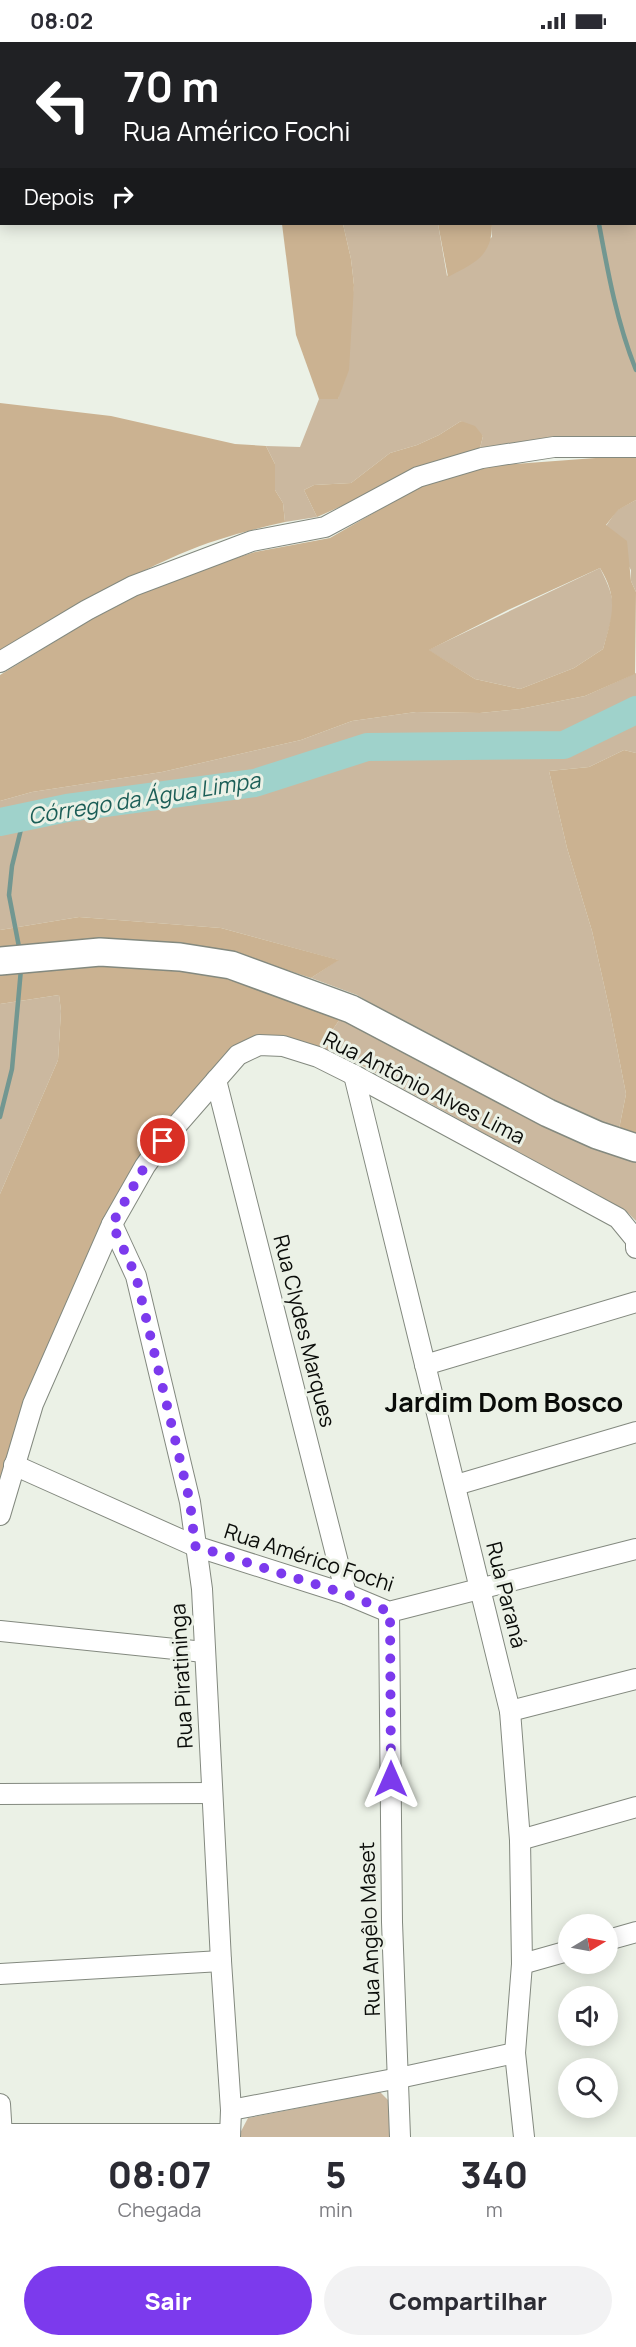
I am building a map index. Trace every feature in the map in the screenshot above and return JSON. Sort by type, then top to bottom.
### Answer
[{"type":"main road","points":[[0,961],[100,952],[180,957],[231,965],[351,1009],[548,1113],[597,1135],[636,1148]]},
{"type":"street","points":[[0,662],[87,610],[133,586],[252,541],[325,527],[418,477],[482,458],[554,447],[636,447]]},
{"type":"street","name":"Rua Antônio Alves Lima","points":[[0,1515],[33,1404],[112,1224],[145,1166],[163,1141],[238,1055],[260,1045],[283,1046],[318,1057],[354,1075],[618,1218],[636,1240],[636,1248]]},
{"type":"street","name":"Rua Paraná","points":[[354,1075],[510,1711],[520,1840],[522,1964],[515,2053],[524,2137]]},
{"type":"street","name":"Rua Clydes Marques","points":[[216,1080],[346,1594]]},
{"type":"street","name":"Rua Piratininga","points":[[112,1224],[136,1276],[190,1502],[202,1590],[231,2110],[230,2135]]},
{"type":"street","points":[[425,1365],[636,1302]]},
{"type":"street","points":[[456,1485],[636,1432]]},
{"type":"street","name":"Rua Américo Fochi","points":[[14,1465],[195,1546],[346,1594],[390,1612],[636,1549]]},
{"type":"street","name":"Rua Angêlo Maset","points":[[390,1612],[392,1922],[400,2137]]},
{"type":"street","points":[[0,1631],[204,1652]]},
{"type":"street","points":[[510,1711],[636,1679]]},
{"type":"street","points":[[0,1794],[212,1793]]},
{"type":"street","points":[[520,1840],[636,1807]]},
{"type":"street","points":[[618,1937],[636,1932]]},
{"type":"street","points":[[522,1964],[558,1954]]},
{"type":"street","points":[[0,1974],[221,1961]]},
{"type":"street","points":[[231,2110],[515,2053]]},
{"type":"street","points":[[0,2104],[2,2136],[230,2135]]},
{"type":"shaded area","points":[[282,225],[343,225],[354,285],[349,370],[338,399],[319,399],[296,335]]},
{"type":"shaded area","points":[[343,225],[438,225],[447,276],[492,237],[492,225],[636,225],[636,439],[552,437],[480,448],[483,436],[461,421],[417,445],[390,453],[351,483],[314,485],[304,490],[317,517],[285,522],[283,503],[275,490],[275,464],[266,446],[300,447],[319,399],[338,399],[354,285]]},
{"type":"shaded area","points":[[438,225],[492,225],[489,244],[480,258],[448,277]]},
{"type":"shaded area","points":[[0,403],[111,416],[235,444],[266,446],[275,464],[275,490],[283,503],[285,522],[219,539],[157,565],[88,601],[0,653]]},
{"type":"shaded area","points":[[461,421],[475,426],[483,436],[480,448],[414,470],[371,493],[317,517],[304,490],[314,485],[351,483],[390,453],[417,445]]},
{"type":"shaded area","points":[[636,455],[636,500],[618,510],[606,525],[627,541],[631,581],[636,592],[635,674],[585,696],[520,709],[480,713],[416,712],[352,721],[301,740],[162,772],[32,792],[0,801],[0,675],[92,619],[144,592],[191,572],[255,552],[330,538],[424,484],[489,466]],"holes":[[[600,568],[610,589],[612,608],[603,649],[574,668],[520,689],[475,679],[429,650],[508,610]]]},
{"type":"shaded area","points":[[636,500],[636,592],[631,581],[631,570],[606,526],[617,510]]},
{"type":"shaded area","points":[[600,568],[612,600],[610,626],[603,649],[574,668],[520,689],[475,679],[428,650]]},
{"type":"shaded area","points":[[636,673],[636,753],[624,750],[589,767],[549,771],[567,848],[592,931],[610,1012],[626,1094],[619,1129],[597,1124],[508,1084],[357,995],[311,978],[338,960],[221,928],[79,917],[0,930],[0,801],[32,792],[162,772],[301,740],[352,721],[416,712],[480,713],[520,709],[585,696]]},
{"type":"shaded area","points":[[624,750],[636,753],[636,1135],[619,1129],[626,1094],[610,1012],[592,931],[567,848],[549,771],[589,767]]},
{"type":"shaded area","points":[[79,917],[221,928],[339,960],[311,978],[234,953],[0,949],[0,930]]},
{"type":"shaded area","points":[[139,964],[258,983],[344,1013],[319,1050],[259,1038],[161,1131],[0,1490],[0,1194],[58,1060],[61,1011],[59,995],[0,1004],[0,973],[21,969]]},
{"type":"shaded area","points":[[59,995],[61,1011],[58,1060],[0,1194],[0,1004]]},
{"type":"shaded area","points":[[344,1013],[636,1159],[636,1221],[628,1213],[359,1064],[319,1050]]},
{"type":"shaded area","points":[[380,2092],[389,2101],[391,2137],[238,2137],[248,2118]]},
{"type":"waterway","points":[[599,225],[618,316],[636,370]]},
{"type":"waterway","name":"Córrego da Água Limpa","points":[[0,822],[67,808],[255,783],[367,747],[564,745],[636,710]]},
{"type":"waterway","points":[[19,947],[9,895],[12,866],[24,817]]},
{"type":"waterway","points":[[0,1117],[12,1069],[21,969]]},
{"type":"district","name":"Jardim Dom Bosco","points":[[504,1403]]},
{"type":"route","points":[[163,1141],[145,1166],[112,1224],[136,1276],[190,1502],[195,1546],[346,1594],[390,1612],[391,1779]]}]
